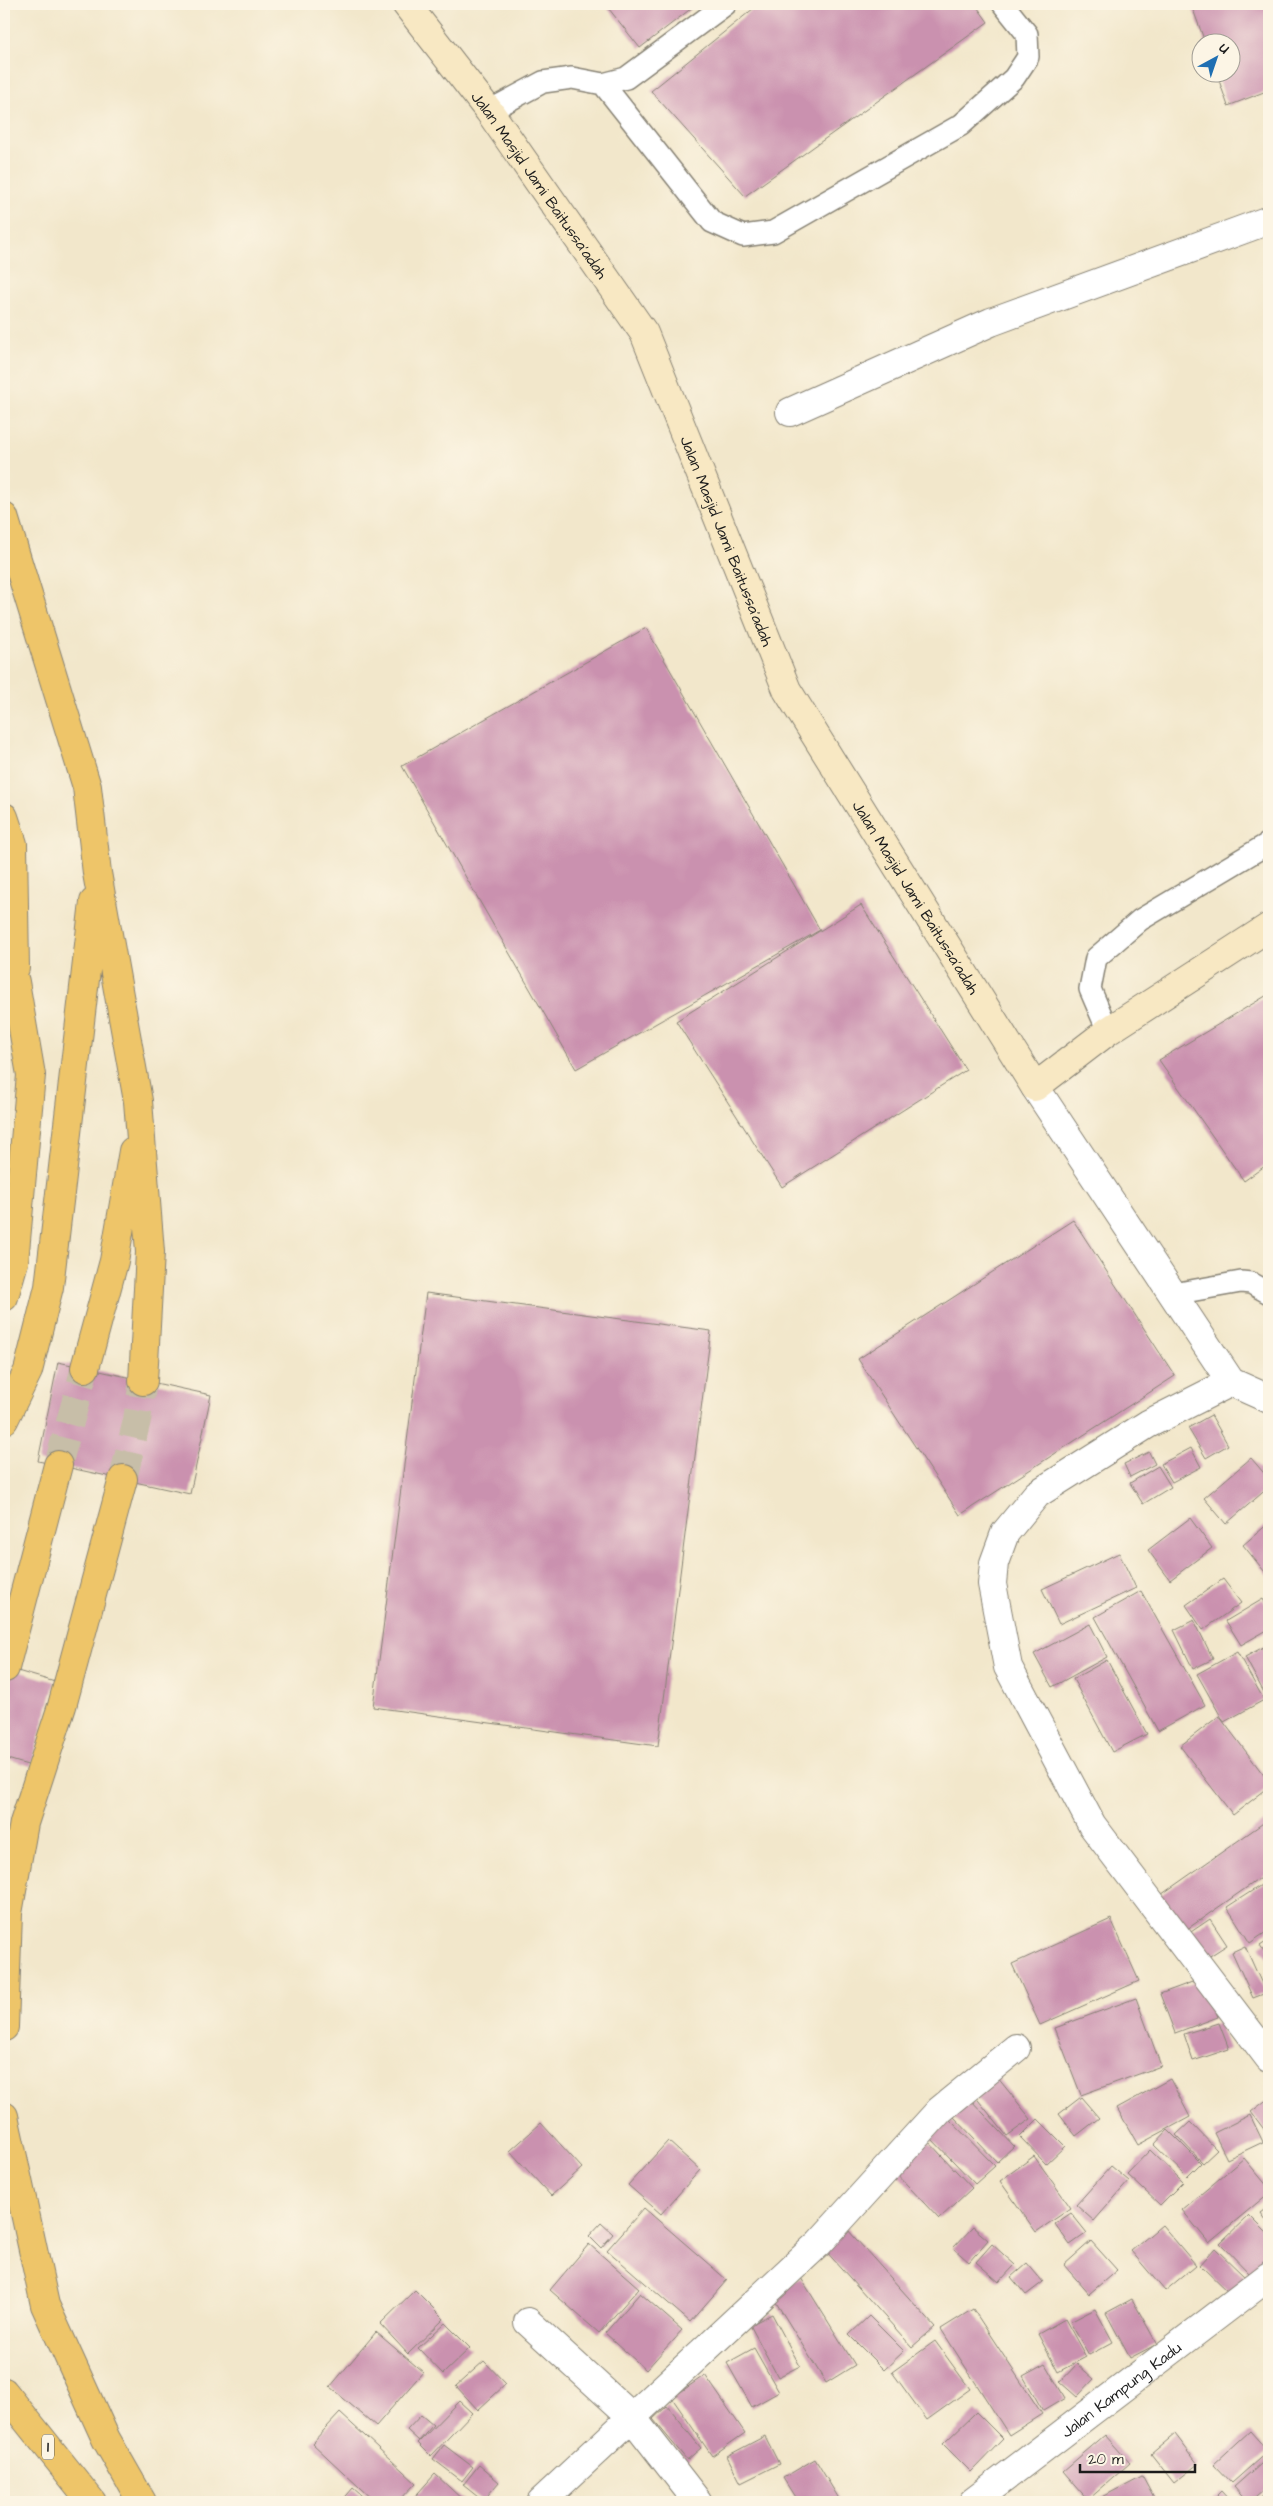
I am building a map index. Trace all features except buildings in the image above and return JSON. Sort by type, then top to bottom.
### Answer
[{"type":"highway","points":[[4,517],[88,787],[97,873],[140,1113],[150,1252],[143,1381]]},
{"type":"highway","points":[[4,817],[13,844],[15,982]]},
{"type":"highway","points":[[4,1420],[28,1371],[49,1287],[97,873]]},
{"type":"highway","points":[[4,946],[15,982],[31,1075],[14,1262],[4,1297]]},
{"type":"highway","points":[[85,1368],[114,1262],[140,1113]]},
{"type":"highway","points":[[5,1668],[58,1466]]},
{"type":"highway","points":[[4,2027],[8,1912],[24,1823],[62,1706],[124,1479]]},
{"type":"highway","points":[[4,2116],[45,2305],[106,2439],[142,2502]]},
{"type":"highway","name":"1","points":[[4,2392],[92,2502]]},
{"type":"street","name":"Jalan Masjid Jami Baitussa'adah","points":[[406,4],[489,111],[644,333],[787,690],[1036,1088]]},
{"type":"street","points":[[790,412],[991,322],[1269,220]]},
{"type":"street","points":[[1269,928],[1108,1031],[1036,1088],[1231,1382],[1269,1399]]},
{"type":"street","points":[[1231,1382],[1148,1424],[1037,1494],[1005,1533],[994,1563],[992,1584],[1008,1667],[1092,1825],[1269,2058]]},
{"type":"street","points":[[540,2502],[819,2243],[940,2110],[1016,2048]]},
{"type":"street","name":"Jalan Kampung Kadu","points":[[973,2502],[1269,2276]]},
{"type":"street","points":[[528,2322],[632,2416],[698,2502]]},
{"type":"lane","points":[[489,111],[544,82],[572,78],[603,84],[626,78],[726,4]]},
{"type":"lane","points":[[603,84],[712,222],[744,236],[773,232],[961,125],[1014,78],[1028,57],[1027,34],[1003,4]]},
{"type":"lane","points":[[1108,1031],[1090,989],[1096,958],[1140,920],[1269,843]]},
{"type":"lane","points":[[1172,1294],[1241,1282],[1251,1283],[1269,1293]]},
{"type":"tunnel","points":[[58,1465],[85,1368]]},
{"type":"tunnel","points":[[123,1479],[137,1420],[143,1381]]}]
